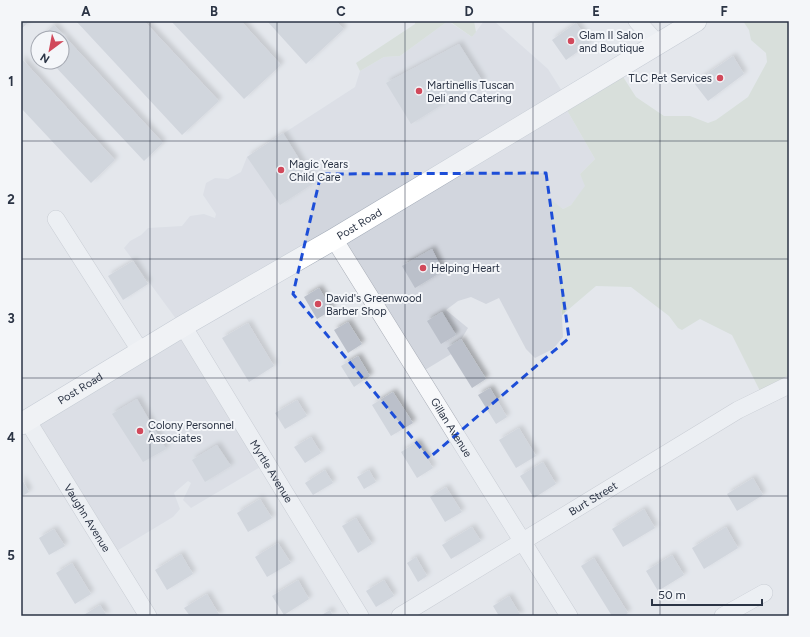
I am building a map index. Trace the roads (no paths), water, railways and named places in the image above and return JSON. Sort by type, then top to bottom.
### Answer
[{"type":"main road","name":"Post Road","points":[[24,422],[183,326],[334,239],[696,21]]},
{"type":"street","points":[[637,21],[658,44]]},
{"type":"street","points":[[56,219],[141,352]]},
{"type":"street","name":"Gillan Avenue","points":[[334,239],[569,616]]},
{"type":"street","name":"Myrtle Avenue","points":[[183,326],[360,616]]},
{"type":"street","name":"Burt Street","points":[[400,616],[738,410],[789,385]]},
{"type":"street","name":"Vaughn Avenue","points":[[24,422],[148,616]]},
{"type":"street","points":[[723,616],[764,593]]},
{"type":"place","name":"Glam II Salon and Boutique","points":[[571,41]]},
{"type":"place","name":"TLC Pet Services","points":[[720,78]]},
{"type":"place","name":"Martinellis Tuscan Deli and Catering","points":[[419,91]]},
{"type":"place","name":"Magic Years Child Care","points":[[281,170]]},
{"type":"place","name":"Helping Heart","points":[[423,268]]},
{"type":"place","name":"David's Greenwood Barber Shop","points":[[318,304]]},
{"type":"place","name":"Colony Personnel Associates","points":[[140,431]]}]
